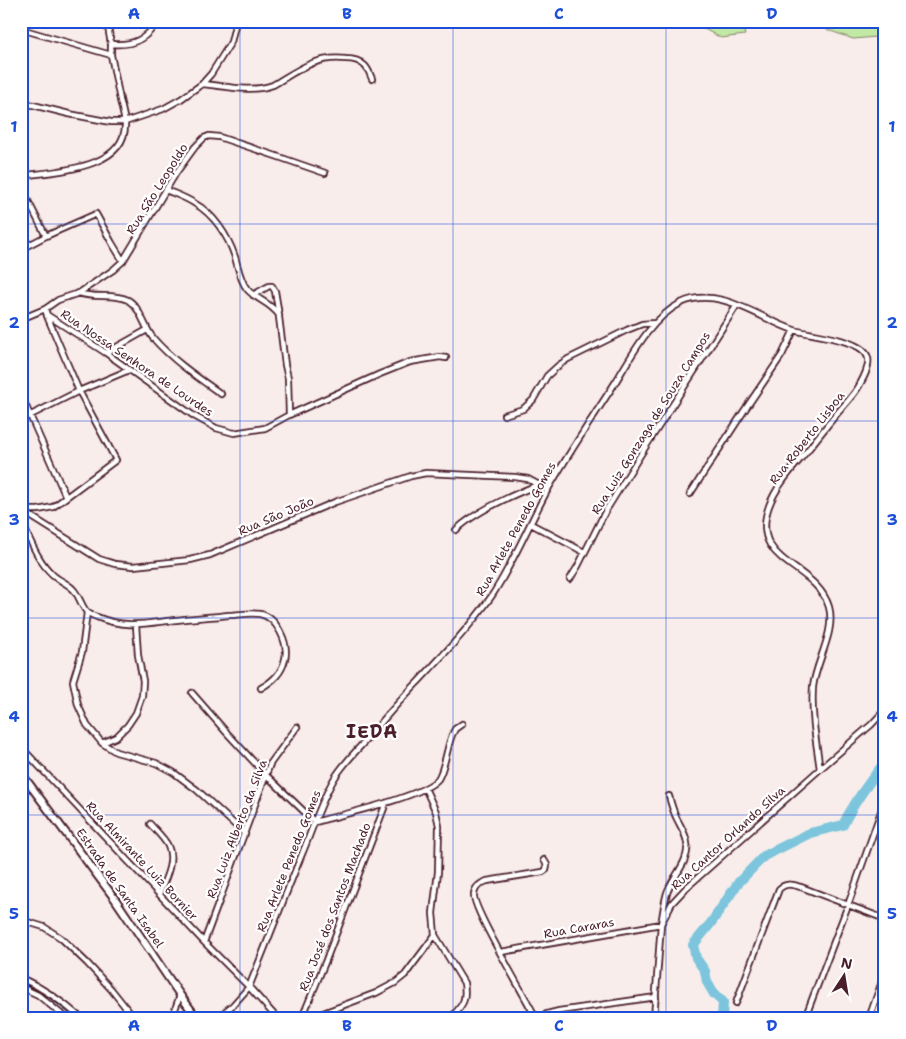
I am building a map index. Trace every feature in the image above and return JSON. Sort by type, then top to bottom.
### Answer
[{"type":"main road","name":"Estrada de Santa Isabel","points":[[21,773],[115,899],[197,1018]]},
{"type":"street","points":[[21,176],[74,168],[99,161],[112,152],[124,136],[125,122],[110,55],[111,44],[107,21]]},
{"type":"street","points":[[111,44],[123,46],[138,41],[153,29],[157,21]]},
{"type":"street","points":[[22,104],[112,122],[125,122],[163,109],[202,84],[211,74],[228,47],[236,21]]},
{"type":"street","points":[[21,29],[110,55]]},
{"type":"street","points":[[202,84],[244,89],[268,87],[316,61],[339,58],[354,60],[365,65],[372,78]]},
{"type":"street","name":"Rua São Leopoldo","points":[[21,319],[45,309],[58,300],[79,293],[123,261],[176,173],[195,146],[209,136],[236,142],[325,173]]},
{"type":"street","points":[[166,190],[194,203],[215,221],[228,239],[242,282],[246,288],[253,295],[268,303],[279,315]]},
{"type":"street","points":[[26,197],[46,236]]},
{"type":"street","points":[[21,249],[96,214],[123,261]]},
{"type":"street","points":[[253,295],[266,287],[272,286],[274,291],[279,315],[284,365],[288,378],[289,415]]},
{"type":"street","points":[[79,293],[92,297],[126,299],[132,303],[148,330],[168,353],[221,394]]},
{"type":"street","name":"Rua Arlete Penedo Gomes","points":[[218,1018],[249,987],[315,822],[335,778],[387,716],[452,646],[491,597],[548,490],[635,351],[655,324],[677,305],[697,298],[709,297],[738,305],[794,330],[830,337],[859,348],[868,356],[868,361]]},
{"type":"street","name":"Rua Luiz Gonzaga de Souza Campos","points":[[570,579],[619,489],[738,305]]},
{"type":"street","name":"Rua Nossa Senhora de Lourdes","points":[[45,309],[47,315],[106,353],[194,416],[225,431],[234,433],[265,428],[289,415],[410,362],[440,357],[446,358]]},
{"type":"street","points":[[22,510],[52,507],[116,460],[79,391],[47,315]]},
{"type":"street","points":[[504,415],[523,410],[533,400],[547,376],[568,359],[627,330],[642,324],[655,324]]},
{"type":"street","points":[[106,353],[148,330]]},
{"type":"street","points":[[690,494],[782,355],[794,330]]},
{"type":"street","name":"Rua Roberto Lisboa","points":[[820,768],[812,706],[814,681],[829,634],[830,612],[821,590],[775,552],[765,535],[766,520],[770,503],[787,476],[852,396],[864,378],[868,361]]},
{"type":"street","points":[[21,420],[79,391],[129,370]]},
{"type":"street","points":[[21,395],[66,497]]},
{"type":"street","name":"Rua São João","points":[[22,510],[99,559],[115,564],[133,566],[190,560],[210,555],[335,502],[418,474],[515,477],[528,479],[548,490]]},
{"type":"street","points":[[456,530],[472,516],[540,484]]},
{"type":"street","points":[[21,521],[46,568],[59,580],[72,588],[87,612],[82,652],[73,681],[82,716],[87,725],[102,743],[116,752],[156,763],[173,772],[197,790],[245,834]]},
{"type":"street","points":[[531,524],[584,552]]},
{"type":"street","points":[[87,612],[108,621],[136,625],[254,613],[267,616],[282,634],[286,656],[281,670],[262,688]]},
{"type":"street","points":[[102,743],[116,737],[128,725],[136,712],[142,696],[136,625]]},
{"type":"street","points":[[192,693],[266,775],[315,822],[386,802],[425,788],[435,781],[440,774],[452,735],[455,729],[462,724]]},
{"type":"street","name":"Rua Cantor Orlando Silva","points":[[654,1018],[661,924],[672,903],[686,888],[820,768],[871,726],[885,710]]},
{"type":"street","name":"Rua Luiz Alberto da Silva","points":[[204,942],[266,775],[274,758],[296,727]]},
{"type":"street","name":"Rua Almirante Luiz Bornier","points":[[21,747],[277,1018]]},
{"type":"street","points":[[425,788],[436,812],[439,826],[438,872],[433,913],[435,935],[464,984],[466,996],[451,1018]]},
{"type":"street","points":[[661,924],[668,892],[684,860],[688,846],[686,837],[673,812],[669,796]]},
{"type":"street","points":[[805,1018],[885,800]]},
{"type":"street","name":"Rua José dos Santos Machado","points":[[302,1018],[386,802]]},
{"type":"street","points":[[150,824],[168,844],[170,854],[170,865],[159,894]]},
{"type":"street","points":[[544,860],[547,865],[546,870],[543,872],[487,881],[481,883],[476,888],[474,894],[474,900],[482,919],[537,1018],[559,1011],[656,997]]},
{"type":"street","points":[[736,1003],[782,886],[789,884],[801,887],[885,919]]},
{"type":"street","points":[[21,920],[44,927],[61,938],[111,989],[134,1018]]},
{"type":"street","name":"Rua Cararas","points":[[501,952],[661,924]]},
{"type":"street","points":[[314,1018],[395,983],[405,974],[435,935]]},
{"type":"street","points":[[869,1018],[885,973]]},
{"type":"street","points":[[21,978],[46,991],[81,1018]]},
{"type":"street","points":[[21,987],[38,995],[66,1018]]},
{"type":"street","points":[[172,1018],[180,994]]},
{"type":"green space","points":[[694,21],[742,21],[745,35],[721,38],[693,23]]},
{"type":"green space","points":[[803,21],[885,21],[885,29],[876,37],[853,39]]},
{"type":"waterway","points":[[722,1018],[723,1002],[714,994],[707,982],[705,971],[696,958],[693,945],[711,923],[738,883],[764,856],[810,833],[843,825],[862,792],[885,762]]},
{"type":"waterway","points":[[21,983],[45,994],[75,1018]]},
{"type":"district","name":"IEDA","points":[[372,732]]}]
